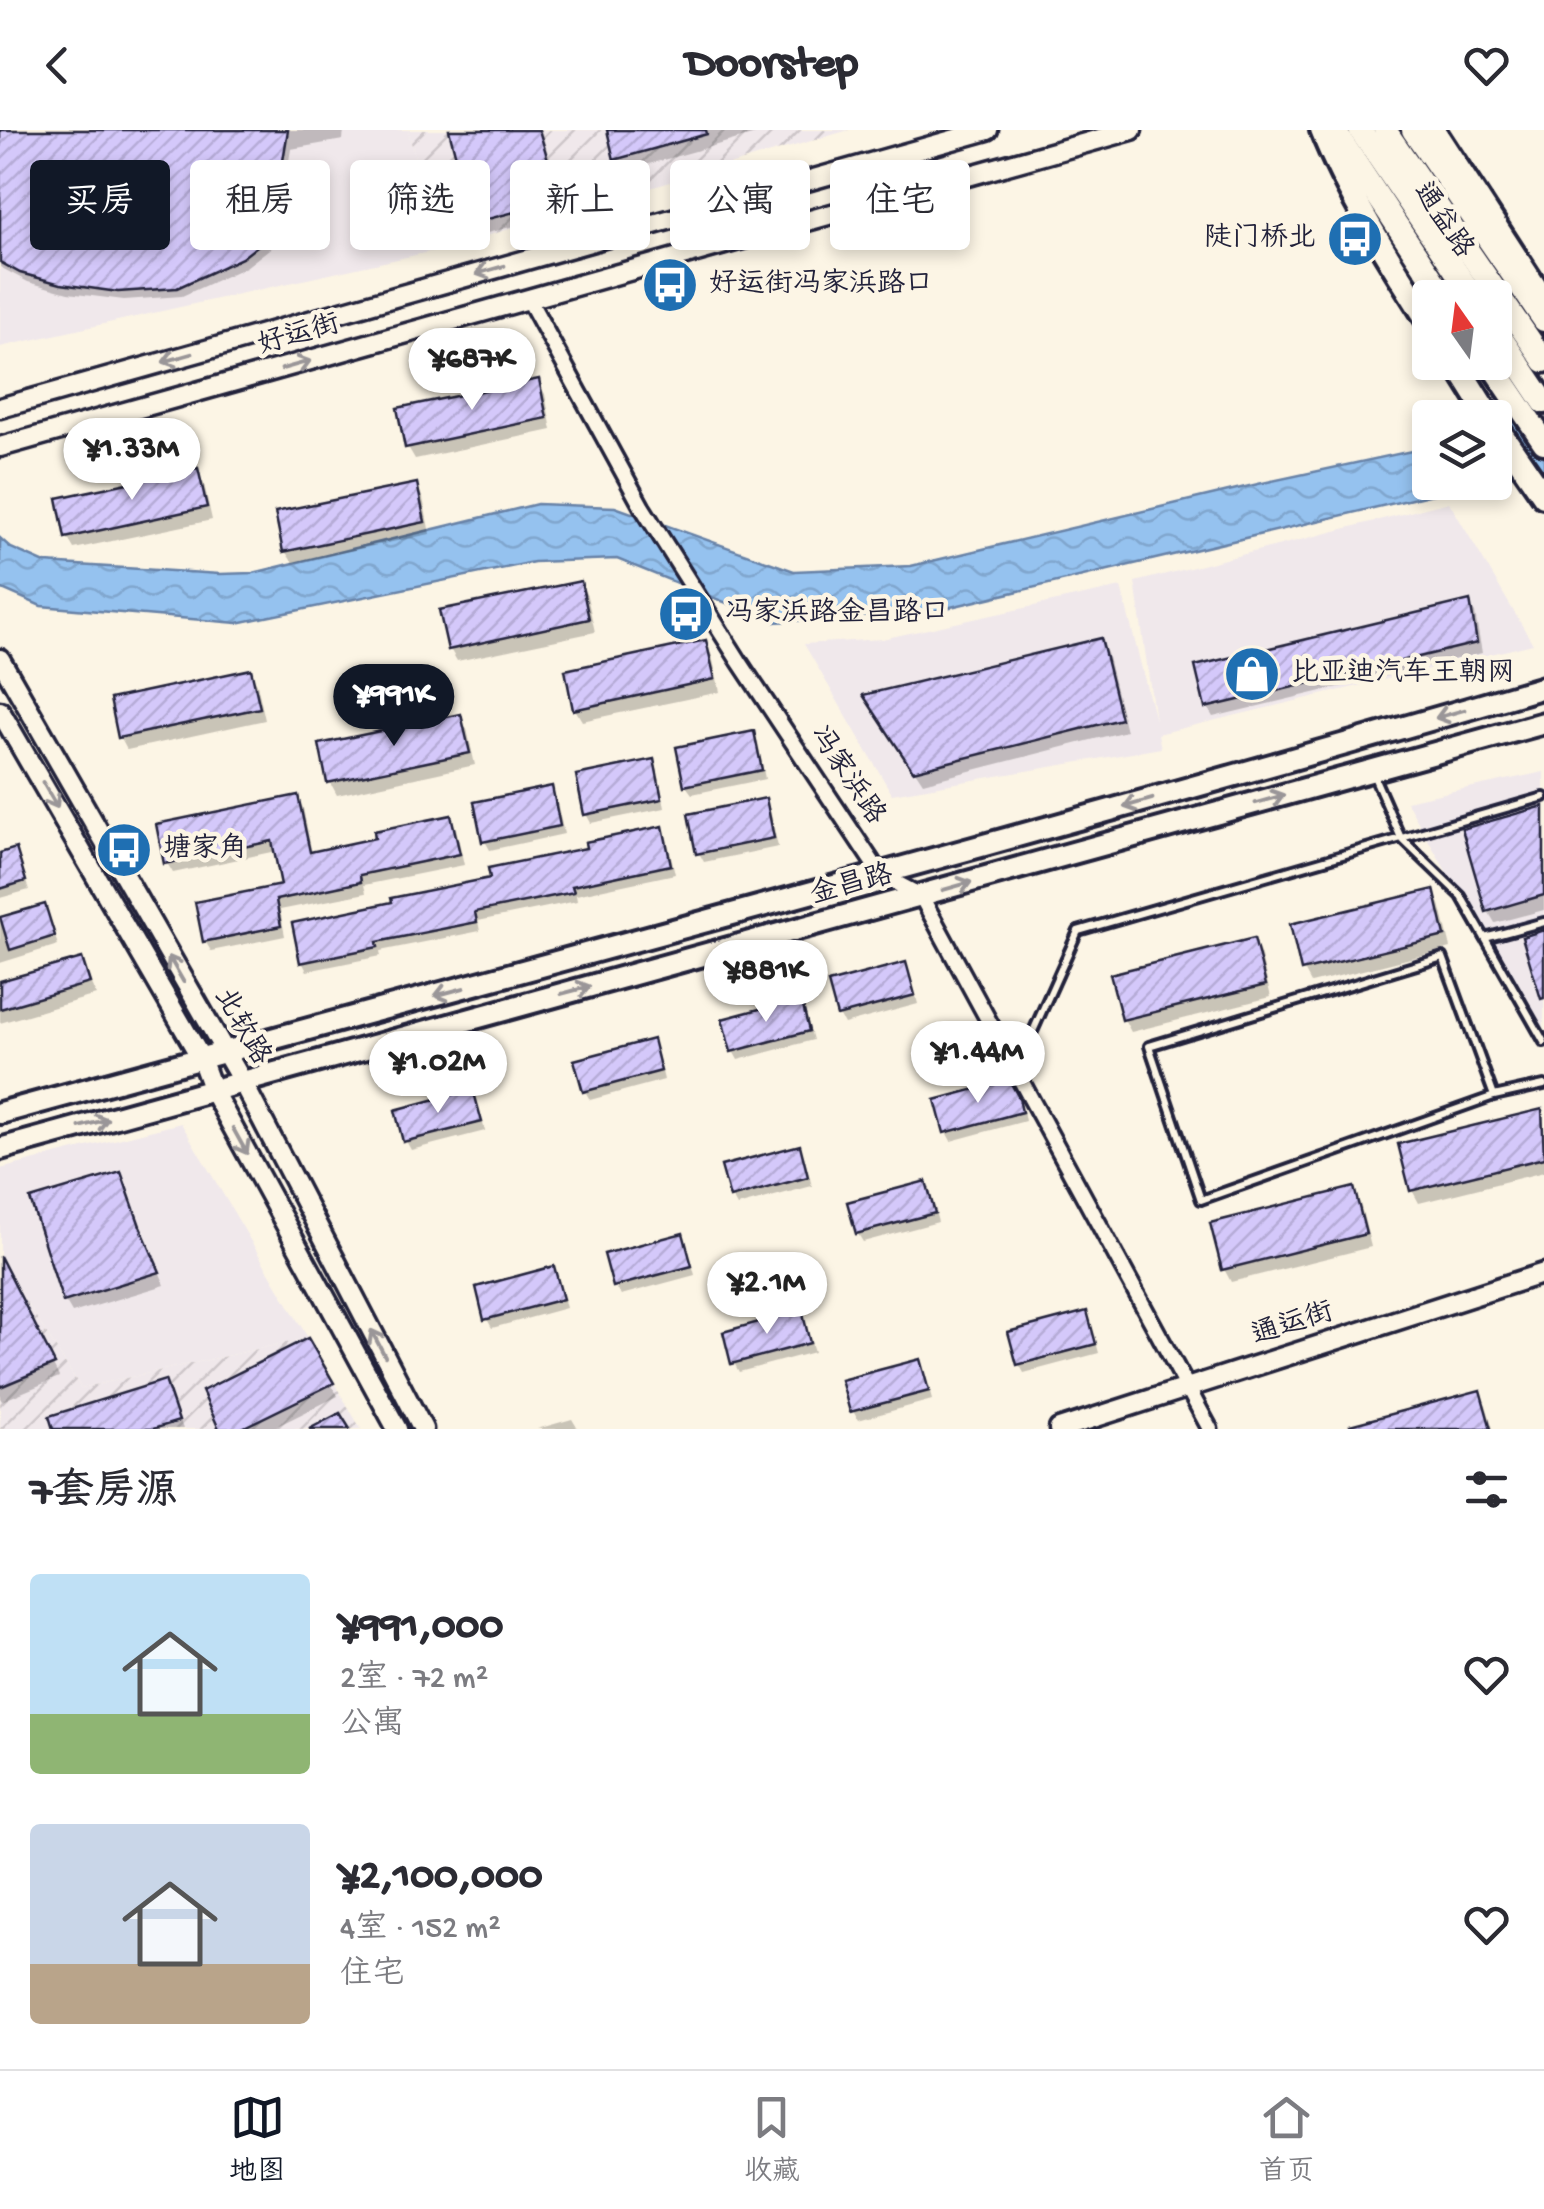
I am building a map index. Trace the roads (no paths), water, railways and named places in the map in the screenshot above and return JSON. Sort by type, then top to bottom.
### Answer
[{"type":"main road","points":[[1322,130],[1331,153],[1412,296]]},
{"type":"main road","points":[[1338,130],[1432,280]]},
{"type":"main road","name":"通益路","points":[[1338,130],[1366,162],[1446,280]]},
{"type":"main road","points":[[1360,130],[1462,280]]},
{"type":"main road","points":[[1386,130],[1544,362]]},
{"type":"main road","name":"通益路","points":[[1405,130],[1544,338]]},
{"type":"main road","points":[[1413,130],[1544,320]]},
{"type":"main road","points":[[1433,130],[1544,302]]},
{"type":"main road","points":[[1512,359],[1536,401],[1544,426]]},
{"type":"main road","points":[[1512,373],[1536,401]]},
{"type":"main road","points":[[1502,380],[1544,442]]},
{"type":"main road","points":[[1512,450],[1538,489]]},
{"type":"main road","name":"金昌路","points":[[0,1113],[1252,772],[1544,687]]},
{"type":"main road","name":"金昌路","points":[[0,1149],[1544,723]]},
{"type":"street","name":"好运街","points":[[0,408],[988,130]]},
{"type":"street","name":"好运街","points":[[0,448],[1132,130]]},
{"type":"street","name":"冯家浜路","points":[[529,300],[642,507],[696,593],[881,874],[920,896]]},
{"type":"street","name":"北软路","points":[[0,659],[242,1081],[423,1429]]},
{"type":"street","name":"北软路","points":[[0,711],[201,1058],[213,1091],[396,1429]]},
{"type":"street","points":[[920,896],[1210,1429]]},
{"type":"street","name":"通运街","points":[[1059,1429],[1544,1273]]},
{"type":"lane","points":[[1371,771],[1402,838],[1460,896],[1544,1041]]},
{"type":"lane","points":[[1016,1070],[1078,931],[1544,797]]},
{"type":"lane","points":[[1485,938],[1544,922]]},
{"type":"lane","points":[[1494,1096],[1444,957],[1149,1046],[1200,1200],[1494,1096],[1544,1084]]},
{"type":"water","points":[[1544,404],[1544,468],[1512,475],[1512,416]]},
{"type":"water","points":[[1412,451],[1412,499],[925,613],[774,622],[617,559],[534,562],[237,623],[41,606],[0,588],[0,538],[11,548],[45,563],[253,573],[537,504],[615,507],[794,571],[911,566]]},
{"type":"place","name":"陡门桥北","points":[[1355,239]]},
{"type":"place","name":"好运街冯家浜路口","points":[[670,285]]},
{"type":"place","name":"冯家浜路金昌路口","points":[[686,614]]},
{"type":"place","name":"比亚迪汽车王朝网","points":[[1252,674]]},
{"type":"place","name":"塘家角","points":[[124,850]]}]
